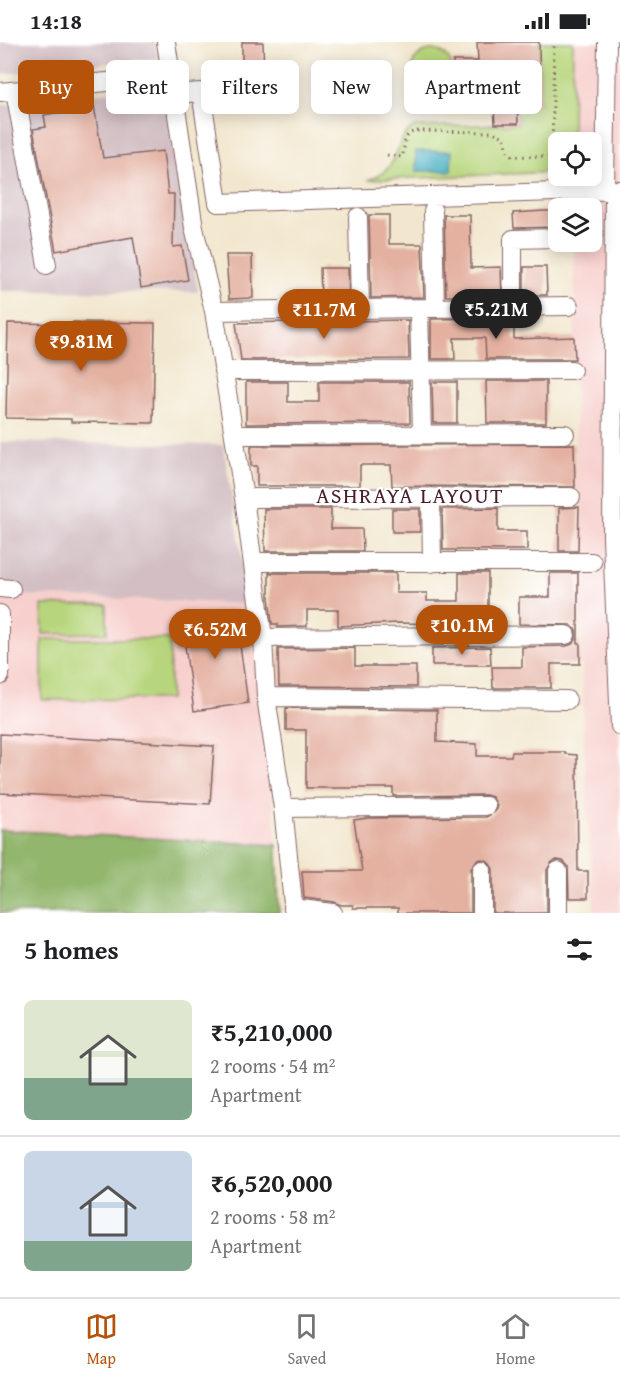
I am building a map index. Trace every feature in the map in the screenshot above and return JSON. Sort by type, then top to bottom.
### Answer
[{"type":"street","points":[[166,42],[169,60]]},
{"type":"street","points":[[607,42],[613,191],[612,538],[620,726]]},
{"type":"street","points":[[47,265],[7,92],[106,82]]},
{"type":"street","points":[[189,93],[201,92],[218,203],[613,191]]},
{"type":"street","points":[[178,114],[194,228],[214,311],[244,498],[263,638],[266,697],[283,808],[293,910],[333,913]]},
{"type":"street","points":[[422,435],[420,371],[427,308],[433,210]]},
{"type":"street","points":[[358,217],[360,309]]},
{"type":"street","points":[[513,307],[513,239],[548,238]]},
{"type":"street","points":[[214,311],[569,306]]},
{"type":"street","points":[[223,371],[572,370]]},
{"type":"street","points":[[234,435],[565,434]]},
{"type":"street","points":[[244,498],[571,496]]},
{"type":"street","points":[[431,497],[432,563]]},
{"type":"street","points":[[253,562],[592,562]]},
{"type":"street","points":[[0,614],[0,676]]},
{"type":"street","points":[[263,638],[566,635]]},
{"type":"street","points":[[266,697],[567,700]]},
{"type":"street","points":[[283,808],[486,806]]},
{"type":"street","points":[[482,870],[482,913]]},
{"type":"street","points":[[558,870],[558,913]]},
{"type":"path","points":[[387,155],[402,158],[405,139],[411,132],[416,131],[493,132],[504,137],[508,151],[513,156],[552,157],[554,42]]},
{"type":"shaded area","points":[[0,42],[155,42],[158,58],[106,60],[106,63],[94,64],[94,60],[18,60],[18,72],[0,74]]},
{"type":"shaded area","points":[[573,42],[620,42],[620,913],[595,913],[584,746],[580,599],[581,502],[576,490],[574,252],[602,252],[602,198],[573,198],[572,186],[602,186],[602,132],[572,132]]},
{"type":"shaded area","points":[[106,93],[106,114],[168,114],[198,292],[0,291],[0,105],[18,103],[18,114],[94,114],[94,94]]},
{"type":"shaded area","points":[[0,442],[223,445],[250,604],[0,594]]},
{"type":"shaded area","points":[[0,594],[250,604],[277,845],[0,830]]},
{"type":"green space","points":[[539,42],[573,42],[572,132],[548,132],[548,172],[368,180],[388,168],[402,139],[415,127],[518,124],[518,114],[542,114],[542,60],[539,60]]},
{"type":"green space","points":[[424,51],[440,51],[449,60],[415,60]]},
{"type":"green space","points":[[42,605],[107,605],[107,633],[43,634]]},
{"type":"green space","points":[[42,639],[170,639],[170,699],[42,700]]},
{"type":"green space","points":[[0,830],[277,845],[279,913],[0,913]]},
{"type":"water","points":[[416,151],[452,151],[451,171],[416,171]]},
{"type":"building","points":[[242,42],[263,42],[264,60],[242,60]]},
{"type":"building","points":[[477,42],[539,42],[539,60],[478,60]]},
{"type":"building","points":[[94,106],[103,158],[163,151],[168,194],[174,194],[173,247],[182,246],[188,280],[141,288],[133,237],[56,251],[33,129],[46,127],[44,115],[94,114]]},
{"type":"building","points":[[494,114],[518,114],[518,124],[495,124]]},
{"type":"building","points":[[548,211],[548,227],[514,228],[513,213]]},
{"type":"building","points":[[369,215],[389,215],[389,244],[422,244],[424,297],[371,298]]},
{"type":"building","points":[[444,215],[470,215],[471,268],[501,267],[502,296],[446,296]]},
{"type":"building","points":[[226,255],[252,255],[253,298],[229,299]]},
{"type":"building","points":[[524,267],[546,267],[547,295],[524,295]]},
{"type":"building","points":[[320,268],[348,268],[349,298],[321,298]]},
{"type":"building","points":[[514,318],[514,339],[574,337],[575,359],[486,359],[485,338],[454,338],[455,359],[431,359],[431,319]]},
{"type":"building","points":[[408,320],[409,359],[241,360],[236,323]]},
{"type":"building","points":[[73,322],[155,323],[153,423],[6,418],[8,323],[72,324]]},
{"type":"building","points":[[486,381],[546,381],[546,423],[487,423]]},
{"type":"building","points":[[246,382],[288,382],[288,402],[319,402],[319,382],[409,382],[410,423],[246,424]]},
{"type":"building","points":[[432,382],[457,382],[457,423],[433,423]]},
{"type":"building","points":[[574,444],[575,487],[392,486],[391,465],[360,465],[360,486],[257,486],[257,466],[251,466],[251,446]]},
{"type":"building","points":[[579,507],[578,551],[559,551],[559,508]]},
{"type":"building","points":[[498,508],[498,531],[527,531],[527,550],[443,550],[442,509]]},
{"type":"building","points":[[264,509],[331,509],[331,529],[362,529],[363,551],[265,551]]},
{"type":"building","points":[[392,509],[420,509],[420,532],[392,532]]},
{"type":"building","points":[[269,573],[396,573],[396,593],[427,593],[427,601],[459,601],[459,573],[488,573],[488,625],[398,623],[338,626],[338,610],[307,610],[307,626],[278,627],[278,624],[272,624]]},
{"type":"building","points":[[550,573],[578,573],[580,664],[551,664],[551,688],[493,688],[492,667],[522,667],[522,647],[566,646],[576,640],[576,630],[571,625],[519,624],[519,597],[550,597]]},
{"type":"building","points":[[235,609],[248,703],[194,711],[181,617]]},
{"type":"building","points":[[490,647],[491,665],[432,665],[432,648]]},
{"type":"building","points":[[355,648],[355,666],[416,666],[416,687],[279,686],[278,649]]},
{"type":"building","points":[[286,708],[437,710],[437,742],[477,744],[477,756],[511,756],[512,752],[565,752],[565,754],[577,755],[578,871],[588,871],[588,898],[569,898],[568,866],[563,861],[557,860],[552,862],[547,870],[547,913],[493,913],[493,869],[488,861],[481,859],[476,861],[471,869],[471,913],[398,913],[398,908],[353,908],[353,905],[304,898],[302,871],[362,871],[354,820],[486,817],[495,812],[497,805],[492,797],[486,795],[393,796],[393,788],[306,788],[306,730],[286,730]]},
{"type":"building","points":[[0,734],[214,746],[210,804],[0,793]]},
{"type":"district","name":"ASHRAYA LAYOUT","points":[[410,495]]}]
